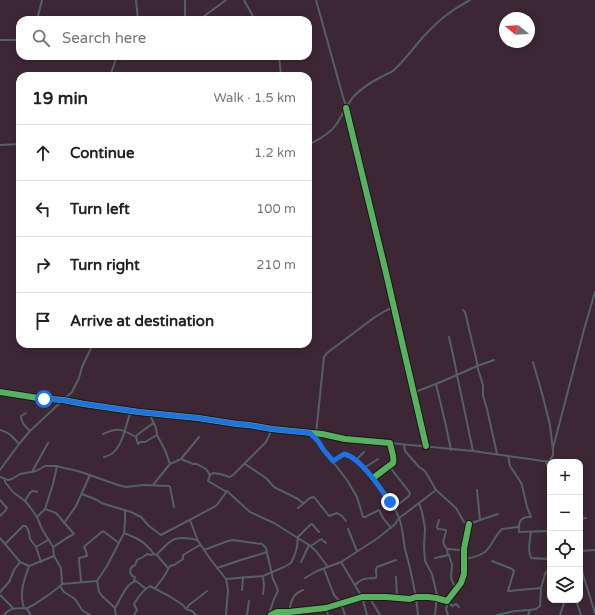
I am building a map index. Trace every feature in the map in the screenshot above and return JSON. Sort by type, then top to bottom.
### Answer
[{"type":"street","points":[[38,16],[42,0]]},
{"type":"street","points":[[136,0],[138,16]]},
{"type":"street","points":[[185,0],[186,16]]},
{"type":"street","points":[[205,16],[226,0]]},
{"type":"street","points":[[244,0],[253,16]]},
{"type":"street","points":[[316,0],[346,107],[426,446]]},
{"type":"street","points":[[312,143],[336,126],[346,107],[361,89],[393,71],[442,18],[456,7],[470,0]]},
{"type":"street","points":[[0,40],[16,40]]},
{"type":"street","points":[[111,72],[116,60]]},
{"type":"street","points":[[279,60],[281,72]]},
{"type":"street","points":[[0,145],[16,143]]},
{"type":"street","points":[[553,448],[595,292]]},
{"type":"street","points":[[316,434],[324,357],[327,353],[375,317],[394,307]]},
{"type":"street","points":[[463,310],[465,312],[471,335],[483,396],[497,454]]},
{"type":"street","points":[[449,337],[473,451]]},
{"type":"street","points":[[0,470],[30,431],[72,392],[91,348]]},
{"type":"street","points":[[414,392],[494,360]]},
{"type":"street","points":[[533,362],[550,425],[553,448],[552,459]]},
{"type":"street","points":[[436,384],[451,450]]},
{"type":"street","points":[[0,392],[149,413],[310,433],[345,439],[497,454],[546,461],[547,464]]},
{"type":"street","points":[[104,457],[109,456],[115,451],[120,443],[131,410]]},
{"type":"street","points":[[26,413],[21,416],[21,418],[22,422],[30,431]]},
{"type":"street","points":[[149,413],[170,464]]},
{"type":"street","points":[[136,437],[152,424],[154,425]]},
{"type":"street","points":[[272,429],[266,442],[231,477],[212,472],[208,481],[227,491],[253,514],[274,523],[298,537],[316,551],[328,567]]},
{"type":"street","points":[[0,430],[12,435],[19,444]]},
{"type":"street","points":[[103,434],[112,430],[124,430],[136,437],[138,444],[157,435]]},
{"type":"street","points":[[310,433],[333,461],[357,497],[363,517],[379,510],[391,528]]},
{"type":"street","points":[[153,485],[170,464],[180,459],[199,437]]},
{"type":"street","points":[[32,472],[48,442]]},
{"type":"street","points":[[373,478],[393,463],[394,460],[390,449],[390,443]]},
{"type":"street","points":[[404,445],[405,451],[419,466],[426,471],[436,490],[456,508],[464,522],[469,524],[498,514]]},
{"type":"street","points":[[356,460],[364,452]]},
{"type":"street","points":[[333,461],[344,454],[347,454],[356,460],[373,478],[394,508],[403,531],[405,548],[411,568],[418,615]]},
{"type":"street","points":[[508,456],[510,466],[522,485],[530,517],[523,517],[520,520],[518,527],[519,532],[547,531]]},
{"type":"street","points":[[180,459],[197,464],[206,469],[210,475]]},
{"type":"street","points":[[364,468],[378,459]]},
{"type":"street","points":[[245,464],[266,478],[274,487],[303,503]]},
{"type":"street","points":[[0,477],[5,480],[12,480],[20,474],[36,471],[45,466],[57,466],[78,471],[113,484],[126,487],[153,485],[170,487],[174,507]]},
{"type":"street","points":[[37,517],[45,509],[57,466]]},
{"type":"street","points":[[390,466],[410,493],[409,496],[394,508]]},
{"type":"street","points":[[64,523],[76,506],[90,475]]},
{"type":"street","points":[[5,480],[13,492],[30,507],[53,547],[54,556],[60,568],[61,585],[64,592],[75,599],[82,610],[90,615]]},
{"type":"street","points":[[305,578],[317,571],[341,562],[391,528],[399,518],[436,490]]},
{"type":"street","points":[[477,490],[480,520]]},
{"type":"street","points":[[25,502],[32,491],[36,492]]},
{"type":"street","points":[[82,494],[101,503],[131,512],[141,517],[149,526],[161,535],[211,509],[227,491]]},
{"type":"street","points":[[298,508],[310,498],[314,497],[328,516],[337,513],[342,516],[346,522]]},
{"type":"street","points":[[0,500],[7,508],[0,516]]},
{"type":"street","points":[[419,503],[425,528],[425,561],[432,574],[437,594],[435,615]]},
{"type":"street","points":[[45,509],[56,513],[74,534],[70,535],[53,547]]},
{"type":"street","points":[[115,608],[102,596],[97,581],[107,566],[124,533],[125,511]]},
{"type":"street","points":[[190,520],[198,541],[226,579],[228,590],[226,615]]},
{"type":"street","points":[[439,520],[437,527],[438,529],[446,530],[443,541],[452,565],[451,578],[454,586],[457,588]]},
{"type":"street","points":[[226,579],[262,576],[284,567],[291,563],[297,547],[298,537],[311,524],[320,532]]},
{"type":"street","points":[[448,615],[446,609],[447,602],[461,583],[464,574],[464,549],[469,524]]},
{"type":"street","points":[[5,544],[25,525],[29,532],[30,539],[36,547],[41,562]]},
{"type":"street","points":[[464,560],[477,556],[488,549],[502,529],[518,527]]},
{"type":"street","points":[[348,529],[357,551]]},
{"type":"street","points":[[81,582],[78,560],[79,558],[87,556],[84,547],[103,531],[119,543]]},
{"type":"street","points":[[531,532],[529,550],[531,558],[547,558]]},
{"type":"street","points":[[124,533],[139,538],[168,568]]},
{"type":"street","points":[[0,538],[20,562],[28,566],[54,556]]},
{"type":"street","points":[[116,615],[115,608],[125,590],[134,581],[135,576],[132,576],[130,569],[135,565],[136,560],[143,558],[147,554],[156,554],[173,539],[185,538],[198,541]]},
{"type":"street","points":[[36,547],[48,539]]},
{"type":"street","points":[[301,562],[310,546],[321,539],[326,543]]},
{"type":"street","points":[[204,550],[233,540],[262,544],[266,548],[271,572],[278,591],[270,611],[271,615],[277,612],[326,608],[362,597],[410,599],[416,597],[436,598],[447,602],[452,606],[456,604],[459,607]]},
{"type":"street","points":[[155,588],[170,566],[182,559],[183,555],[201,545]]},
{"type":"street","points":[[447,549],[464,549]]},
{"type":"street","points":[[583,551],[595,550]]},
{"type":"street","points":[[217,568],[267,552]]},
{"type":"street","points":[[435,558],[448,555]]},
{"type":"street","points":[[355,585],[364,578],[376,578],[377,567],[396,560]]},
{"type":"street","points":[[492,561],[514,571],[508,591],[541,588]]},
{"type":"street","points":[[13,608],[0,594],[9,582],[14,570],[20,562]]},
{"type":"street","points":[[341,562],[362,597],[367,615]]},
{"type":"street","points":[[28,566],[22,586],[22,602],[31,615]]},
{"type":"street","points":[[581,567],[595,613]]},
{"type":"street","points":[[324,569],[334,595],[341,603],[345,615]]},
{"type":"street","points":[[497,615],[515,611],[536,609],[540,606],[541,588],[547,572]]},
{"type":"street","points":[[262,576],[264,586],[263,594]]},
{"type":"street","points":[[242,590],[243,577]]},
{"type":"street","points":[[396,577],[397,598]]},
{"type":"street","points":[[4,615],[8,610],[13,608],[26,608],[61,585],[97,581]]},
{"type":"street","points":[[134,581],[138,582],[146,589]]},
{"type":"street","points":[[134,615],[137,610],[134,604],[150,586],[183,605],[186,609],[192,611],[196,615]]},
{"type":"street","points":[[289,612],[294,596],[303,590]]},
{"type":"street","points":[[186,609],[207,591]]},
{"type":"street","points":[[369,597],[380,615]]},
{"type":"street","points":[[248,615],[249,601]]},
{"type":"street","points":[[560,615],[564,603]]},
{"type":"street","points":[[577,603],[581,615]]},
{"type":"street","points":[[326,608],[328,615]]},
{"type":"street","points":[[528,615],[530,610]]},
{"type":"cycle path","points":[[346,108],[426,446]]},
{"type":"cycle path","points":[[0,392],[139,412],[322,434],[345,439],[390,443],[393,463],[373,478]]},
{"type":"cycle path","points":[[271,615],[277,612],[326,608],[362,597],[410,599],[416,597],[428,597],[447,601],[461,583],[464,574],[464,549],[469,524]]},
{"type":"route","points":[[44,399],[62,400],[139,412],[186,418],[198,418],[310,433],[315,437],[333,461],[344,454],[347,454],[356,460],[373,478],[390,502]]}]
